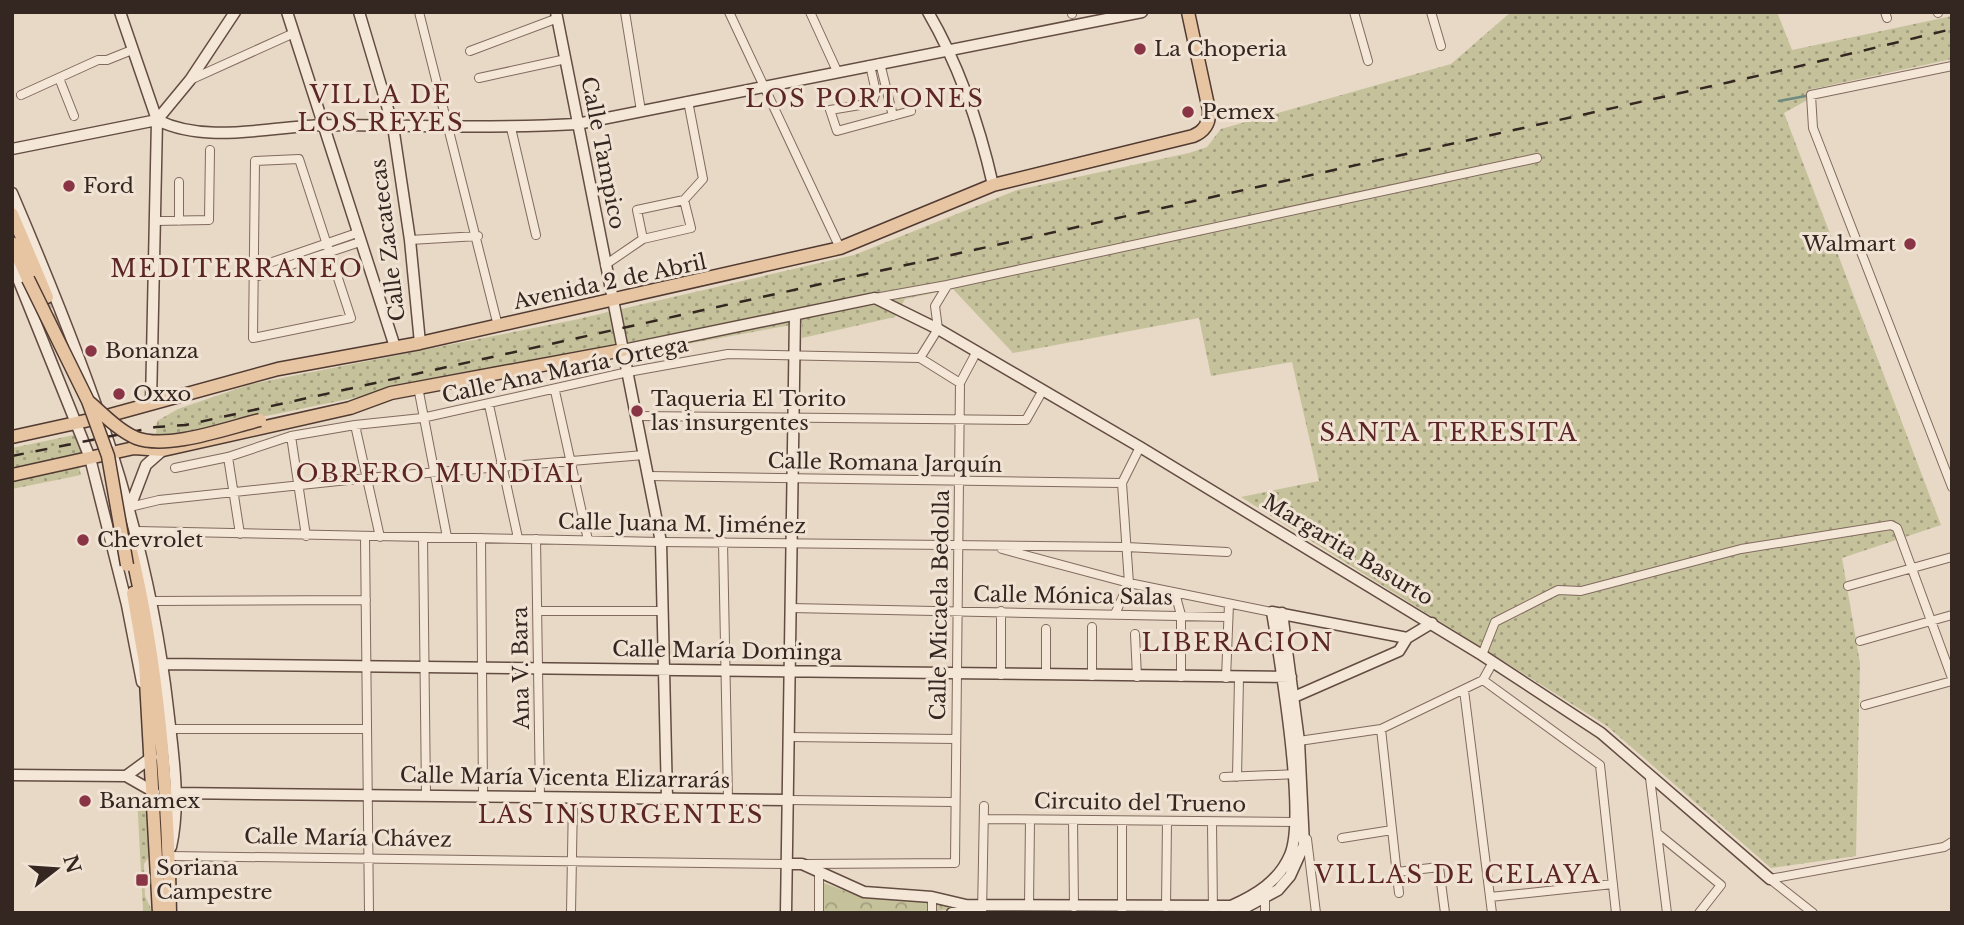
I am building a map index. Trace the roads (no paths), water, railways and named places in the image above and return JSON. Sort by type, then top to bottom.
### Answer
[{"type":"main road","points":[[1184,12],[1194,41],[1209,110],[1210,119],[1204,129]]},
{"type":"main road","points":[[1184,12],[1204,129]]},
{"type":"main road","name":"Avenida 2 de Abril","points":[[12,437],[103,417],[278,369],[420,343],[841,248],[993,185],[1167,143],[1193,136],[1204,129]]},
{"type":"main road","points":[[12,214],[47,297]]},
{"type":"main road","points":[[12,243],[88,401],[108,456],[145,663],[159,913]]},
{"type":"main road","points":[[88,401],[125,431],[153,441],[170,441],[418,387],[623,350]]},
{"type":"main road","points":[[12,474],[146,448],[163,450],[350,408],[391,393]]},
{"type":"main road","points":[[130,546],[154,664],[169,856],[170,913]]},
{"type":"street","points":[[120,12],[157,120],[151,403]]},
{"type":"street","points":[[157,120],[190,80],[235,12]]},
{"type":"street","points":[[287,12],[395,347]]},
{"type":"street","name":"Calle Zacatecas","points":[[359,12],[393,126],[410,240],[420,343]]},
{"type":"street","points":[[419,12],[478,236],[498,326]]},
{"type":"street","points":[[625,12],[641,111]]},
{"type":"street","points":[[729,12],[841,248]]},
{"type":"street","points":[[810,12],[837,71]]},
{"type":"street","points":[[928,12],[950,50],[978,122],[993,185]]},
{"type":"street","points":[[12,149],[157,120],[177,130],[210,132],[322,125],[511,128],[577,124],[1142,12]]},
{"type":"street","points":[[1354,12],[1368,61]]},
{"type":"street","points":[[1431,12],[1441,46]]},
{"type":"street","points":[[470,51],[557,15]]},
{"type":"street","name":"Calle Tampico","points":[[557,15],[661,542],[667,798]]},
{"type":"street","points":[[190,80],[294,33]]},
{"type":"street","points":[[21,96],[97,61],[132,50]]},
{"type":"street","points":[[479,78],[566,59]]},
{"type":"street","points":[[875,64],[893,116]]},
{"type":"street","points":[[875,64],[876,92],[872,103],[830,110],[837,131],[911,111]]},
{"type":"street","points":[[1952,66],[1811,95],[1813,128],[1952,487]]},
{"type":"street","points":[[59,78],[74,116]]},
{"type":"street","points":[[643,239],[637,210],[684,200],[704,179],[688,101]]},
{"type":"street","points":[[511,128],[536,235]]},
{"type":"street","points":[[155,221],[209,220],[210,150]]},
{"type":"street","points":[[299,159],[329,247],[351,318],[253,338],[255,161],[299,159]]},
{"type":"street","points":[[623,350],[947,285],[1537,159]]},
{"type":"street","points":[[179,220],[180,182]]},
{"type":"street","points":[[12,193],[103,417],[137,531],[153,601],[171,729],[175,829],[169,856]]},
{"type":"street","points":[[605,265],[643,239],[691,228],[684,200]]},
{"type":"street","points":[[410,240],[478,236]]},
{"type":"street","points":[[255,272],[358,237]]},
{"type":"street","points":[[12,264],[90,458],[128,605],[149,720]]},
{"type":"street","points":[[947,285],[935,306],[938,329],[920,358],[960,383]]},
{"type":"street","name":"Margarita Basurto","points":[[876,298],[977,351],[1140,447],[1493,662],[1601,733],[1770,879]]},
{"type":"street","points":[[786,913],[795,315]]},
{"type":"street","points":[[39,328],[47,334],[69,386],[77,393],[85,389],[80,358]]},
{"type":"street","name":"Calle Micaela Bedolla","points":[[802,864],[955,863],[960,383],[977,351]]},
{"type":"street","name":"Calle Ana María Ortega","points":[[175,468],[228,457],[291,436],[355,425],[422,418],[555,391],[628,372],[728,354],[920,358]]},
{"type":"street","points":[[418,387],[447,537]]},
{"type":"street","points":[[636,416],[1026,420],[1043,390]]},
{"type":"street","points":[[555,391],[588,540]]},
{"type":"street","points":[[489,405],[518,538]]},
{"type":"street","points":[[355,425],[380,537]]},
{"type":"street","points":[[291,436],[306,536]]},
{"type":"street","points":[[1115,614],[1129,583],[1122,484],[1140,447]]},
{"type":"street","points":[[130,507],[146,465],[163,450]]},
{"type":"street","points":[[130,507],[234,492],[367,478],[644,455]]},
{"type":"street","points":[[228,457],[240,534]]},
{"type":"street","name":"Calle Romana Jarquín","points":[[648,476],[1122,484]]},
{"type":"street","points":[[1482,655],[1495,622],[1558,590],[1581,591],[1741,549],[1891,525],[1897,528],[1952,679],[1865,705]]},
{"type":"street","name":"Calle Juana M. Jiménez","points":[[137,531],[661,542],[1126,547],[1227,552]]},
{"type":"street","points":[[365,537],[369,913]]},
{"type":"street","points":[[423,537],[426,794]]},
{"type":"street","points":[[481,538],[483,795]]},
{"type":"street","name":"Ana V. Bara","points":[[536,539],[540,797]]},
{"type":"street","points":[[723,542],[728,799]]},
{"type":"street","points":[[989,546],[1129,583],[1408,638]]},
{"type":"street","points":[[1848,586],[1952,557]]},
{"type":"street","points":[[1175,593],[1181,615],[1181,677]]},
{"type":"street","points":[[153,601],[366,600]]},
{"type":"street","points":[[1226,678],[1229,604]]},
{"type":"street","name":"Calle Mónica Salas","points":[[791,608],[1228,617]]},
{"type":"street","points":[[537,611],[663,611]]},
{"type":"street","points":[[1001,611],[1001,675]]},
{"type":"street","points":[[1277,613],[1316,913]]},
{"type":"street","points":[[1860,641],[1952,615]]},
{"type":"street","points":[[1294,697],[1399,651],[1408,638],[1432,623]]},
{"type":"street","points":[[1092,627],[1092,676]]},
{"type":"street","points":[[1045,629],[1046,676]]},
{"type":"street","points":[[1135,634],[1137,677]]},
{"type":"street","points":[[1299,741],[1381,729],[1483,680],[1493,662]]},
{"type":"street","name":"Calle María Dominga","points":[[163,664],[1287,677]]},
{"type":"street","points":[[952,913],[1074,907],[1212,910],[1265,893],[1290,857],[1294,843],[1299,741],[1294,697],[1287,677]]},
{"type":"street","points":[[1237,777],[1239,678]]},
{"type":"street","points":[[1483,680],[1600,765],[1616,913]]},
{"type":"street","points":[[1464,690],[1492,913]]},
{"type":"street","points":[[171,729],[367,729]]},
{"type":"street","points":[[1381,729],[1399,892]]},
{"type":"street","points":[[789,737],[956,739]]},
{"type":"street","points":[[125,776],[152,757]]},
{"type":"street","points":[[1224,777],[1297,774]]},
{"type":"street","points":[[12,775],[125,776],[154,792]]},
{"type":"street","points":[[1650,778],[1667,913]]},
{"type":"street","name":"Calle María Vicenta Elizarrarás","points":[[175,793],[954,802]]},
{"type":"street","points":[[571,913],[573,798]]},
{"type":"street","points":[[982,910],[984,806]]},
{"type":"street","name":"Circuito del Trueno","points":[[984,819],[1295,822]]},
{"type":"street","points":[[1027,910],[1030,820]]},
{"type":"street","points":[[1073,820],[1074,907]]},
{"type":"street","points":[[1122,821],[1122,910]]},
{"type":"street","points":[[1166,907],[1167,821]]},
{"type":"street","points":[[1212,822],[1212,910]]},
{"type":"street","points":[[1342,838],[1392,830]]},
{"type":"street","points":[[1235,913],[1290,876],[1304,845],[1305,832]]},
{"type":"street","points":[[1657,833],[1721,885],[1699,913]]},
{"type":"street","points":[[1770,879],[1944,847],[1952,842]]},
{"type":"street","name":"Calle María Chávez","points":[[169,856],[802,864],[864,892],[932,897],[982,910]]},
{"type":"street","points":[[1397,872],[1438,867],[1445,913]]},
{"type":"street","points":[[818,913],[819,873]]},
{"type":"street","points":[[1770,879],[1812,913]]},
{"type":"street","points":[[1490,897],[1613,884]]},
{"type":"street","points":[[1265,893],[1265,913]]},
{"type":"street","points":[[932,897],[932,913]]},
{"type":"waterway","points":[[1779,101],[1811,95]]},
{"type":"tunnel","points":[[47,297],[66,346]]},
{"type":"railway","points":[[12,456],[156,427],[186,425],[1775,72],[1952,29]]},
{"type":"place","name":"La Choperia","points":[[1140,49]]},
{"type":"place","name":"Pemex","points":[[1188,112]]},
{"type":"place","name":"Ford","points":[[69,186]]},
{"type":"place","name":"Walmart","points":[[1910,244]]},
{"type":"place","name":"Bonanza","points":[[91,351]]},
{"type":"place","name":"Oxxo","points":[[119,394]]},
{"type":"place","name":"Taqueria El Torito las insurgentes","points":[[637,411]]},
{"type":"place","name":"Chevrolet","points":[[83,540]]},
{"type":"place","name":"Banamex","points":[[85,801]]},
{"type":"place","name":"Soriana Campestre","points":[[142,880]]},
{"type":"district","name":"LOS PORTONES","points":[[865,98]]},
{"type":"district","name":"VILLA DE LOS REYES","points":[[381,108]]},
{"type":"district","name":"MEDITERRANEO","points":[[237,268]]},
{"type":"district","name":"SANTA TERESITA","points":[[1449,432]]},
{"type":"district","name":"OBRERO MUNDIAL","points":[[440,473]]},
{"type":"district","name":"LIBERACION","points":[[1238,642]]},
{"type":"district","name":"LAS INSURGENTES","points":[[621,814]]},
{"type":"district","name":"VILLAS DE CELAYA","points":[[1458,874]]}]
